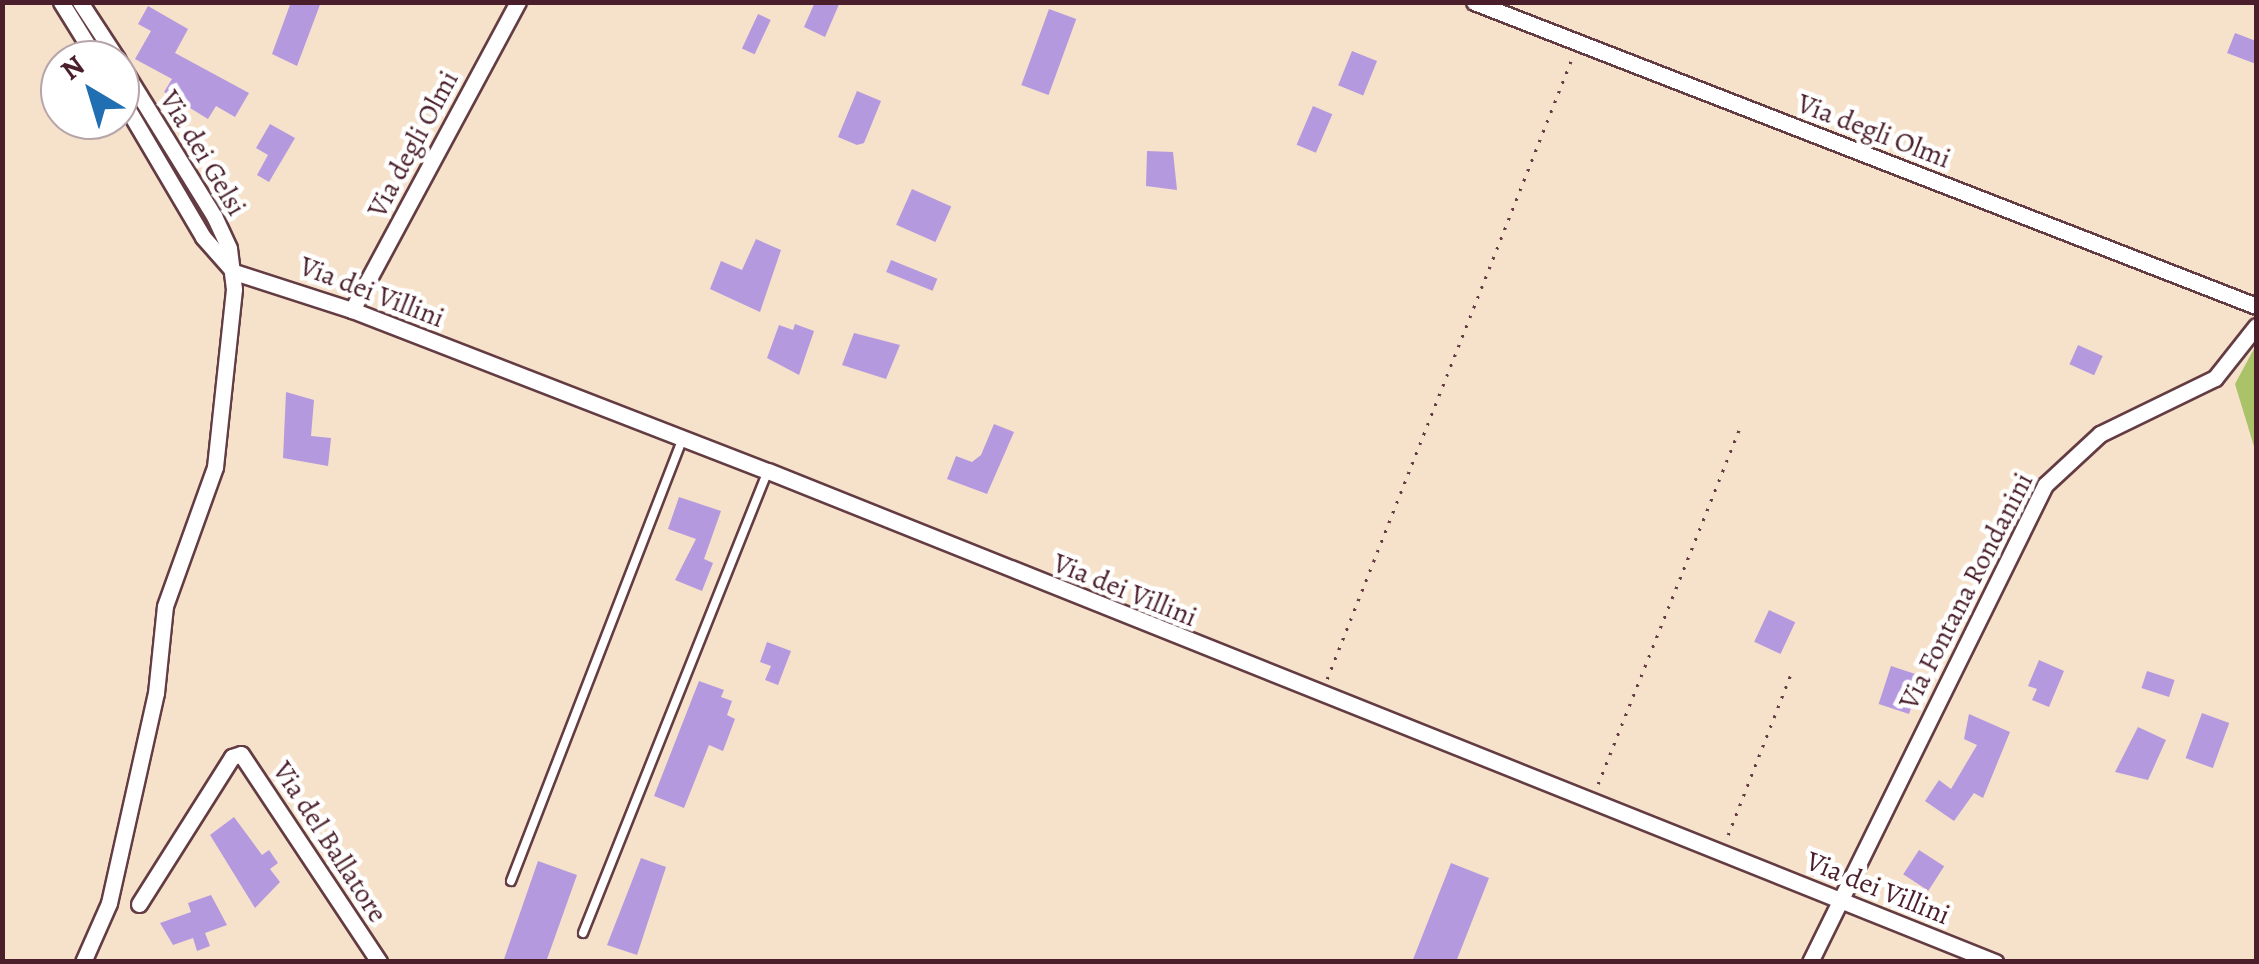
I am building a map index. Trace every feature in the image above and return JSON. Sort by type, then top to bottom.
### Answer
[{"type":"street","points":[[61,2],[85,40]]},
{"type":"street","name":"Via dei Gelsi","points":[[80,2],[105,40]]},
{"type":"street","name":"Via degli Olmi","points":[[352,310],[518,2]]},
{"type":"street","name":"Via degli Olmi","points":[[1474,2],[2256,306]]},
{"type":"street","name":"Via dei Gelsi","points":[[140,96],[214,216],[234,272]]},
{"type":"street","points":[[83,962],[112,889],[154,703],[166,606],[217,457],[234,272],[203,237],[140,130]]},
{"type":"street","name":"Via dei Villini","points":[[234,272],[352,310],[768,471],[1320,695],[1996,962]]},
{"type":"street","name":"Via Fontana Rondanini","points":[[1810,962],[2046,485],[2100,434],[2215,378],[2256,326]]},
{"type":"street","name":"Via del Ballatore","points":[[139,904],[232,757],[241,754],[378,962]]},
{"type":"lane","points":[[511,881],[682,439]]},
{"type":"lane","points":[[583,934],[768,471]]},
{"type":"path","points":[[1320,695],[1578,43]]},
{"type":"path","points":[[1591,802],[1740,428]]},
{"type":"path","points":[[1721,853],[1791,673]]},
{"type":"green space","points":[[2256,345],[2256,453],[2235,384]]},
{"type":"building","points":[[291,2],[321,2],[297,66],[272,54]]},
{"type":"building","points":[[815,2],[840,2],[825,37],[804,27]]},
{"type":"building","points":[[148,6],[188,29],[175,53],[249,93],[235,117],[216,106],[208,119],[164,92],[172,79],[140,62],[140,50],[151,31],[138,24]]},
{"type":"building","points":[[1049,9],[1076,19],[1049,95],[1021,85]]},
{"type":"building","points":[[758,14],[771,20],[755,54],[742,48]]},
{"type":"building","points":[[2235,33],[2256,41],[2256,64],[2227,53]]},
{"type":"building","points":[[1352,51],[1377,61],[1363,95],[1338,85]]},
{"type":"building","points":[[857,91],[881,101],[864,143],[857,145],[838,137]]},
{"type":"building","points":[[1313,106],[1332,114],[1316,153],[1297,145]]},
{"type":"building","points":[[270,124],[295,138],[269,182],[257,175],[268,155],[256,148]]},
{"type":"building","points":[[1147,151],[1173,152],[1177,190],[1146,186]]},
{"type":"building","points":[[912,189],[951,206],[935,242],[896,225]]},
{"type":"building","points":[[756,239],[781,250],[760,312],[710,289],[721,261],[742,270]]},
{"type":"building","points":[[891,260],[937,279],[932,291],[886,272]]},
{"type":"building","points":[[795,324],[814,331],[799,375],[767,358],[779,325],[793,330]]},
{"type":"building","points":[[854,333],[900,345],[886,379],[842,365]]},
{"type":"building","points":[[2078,345],[2103,356],[2094,375],[2069,364]]},
{"type":"building","points":[[286,392],[314,400],[311,436],[331,438],[328,466],[283,458]]},
{"type":"building","points":[[994,424],[1014,432],[987,494],[947,479],[956,456],[972,462],[981,455]]},
{"type":"building","points":[[679,497],[721,511],[704,559],[713,563],[702,591],[675,580],[696,539],[668,529]]},
{"type":"building","points":[[1769,610],[1795,622],[1780,654],[1754,642]]},
{"type":"building","points":[[767,642],[791,651],[778,685],[765,680],[771,666],[760,662]]},
{"type":"building","points":[[2039,660],[2064,671],[2049,707],[2032,700],[2037,689],[2028,686]]},
{"type":"building","points":[[1891,666],[1921,676],[1909,714],[1879,704]]},
{"type":"building","points":[[2147,671],[2175,680],[2169,697],[2141,688]]},
{"type":"building","points":[[699,681],[724,690],[721,697],[732,701],[727,715],[735,719],[723,751],[709,745],[684,808],[654,796]]},
{"type":"building","points":[[2202,713],[2229,723],[2213,768],[2186,758]]},
{"type":"building","points":[[1969,714],[2010,732],[1983,798],[1974,793],[1954,821],[1925,801],[1939,780],[1951,789],[1977,745],[1964,739]]},
{"type":"building","points":[[2138,727],[2166,740],[2148,780],[2115,772]]},
{"type":"building","points":[[234,817],[262,855],[269,850],[278,863],[270,869],[280,882],[255,908],[210,835]]},
{"type":"building","points":[[1919,850],[1944,866],[1928,891],[1903,874]]},
{"type":"building","points":[[641,858],[666,867],[637,955],[607,945]]},
{"type":"building","points":[[538,861],[577,875],[546,962],[503,962]]},
{"type":"building","points":[[1451,863],[1489,878],[1456,962],[1412,962]]},
{"type":"building","points":[[211,895],[227,925],[205,933],[210,946],[197,951],[193,938],[173,945],[160,923],[191,912],[188,903]]}]
